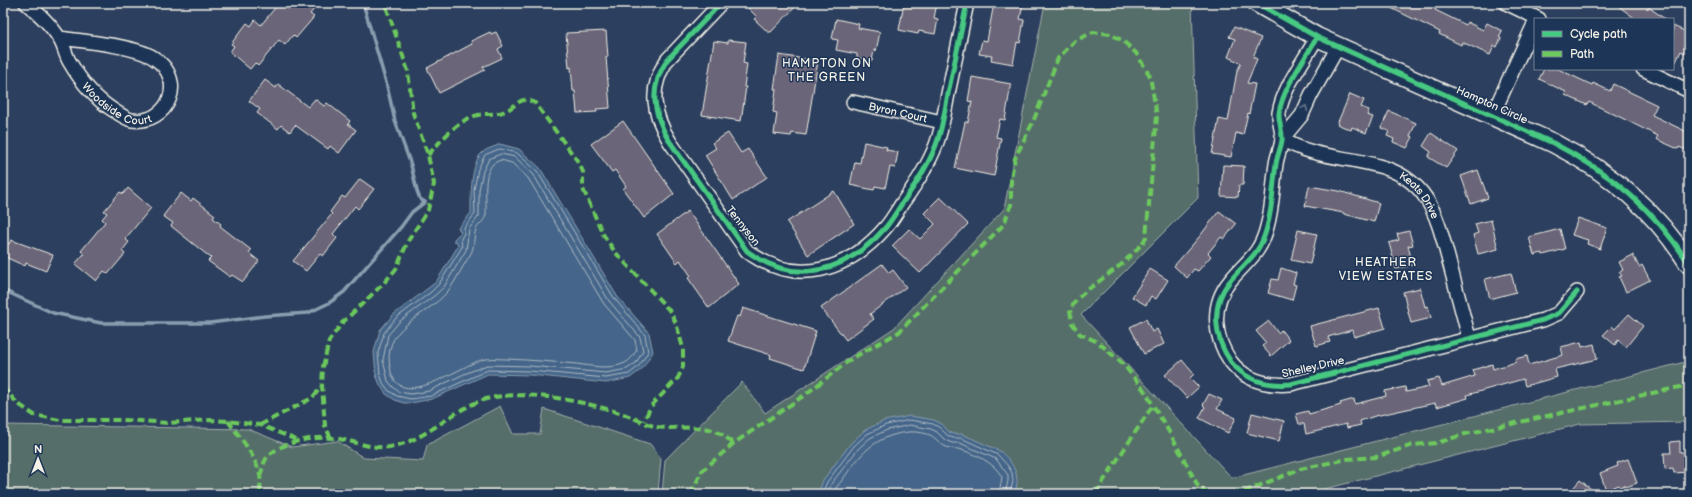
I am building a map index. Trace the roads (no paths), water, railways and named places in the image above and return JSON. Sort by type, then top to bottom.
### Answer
[{"type":"street","name":"Woodside Court","points":[[26,3],[59,38],[69,60],[85,85],[97,98],[113,110],[131,120],[147,120],[158,113],[171,96],[171,78],[166,67],[154,57],[135,50],[59,38]]},
{"type":"street","name":"Tennyson","points":[[721,3],[667,60],[662,68],[655,87],[655,112],[662,131],[742,244],[751,253],[763,261],[792,270],[819,270],[847,261],[886,227],[918,181],[931,158],[942,122],[967,3]]},
{"type":"street","name":"Hampton Circle","points":[[1257,3],[1317,37],[1338,47],[1568,151],[1602,172],[1636,199],[1668,234],[1689,264]]},
{"type":"street","points":[[1506,3],[1534,18]]},
{"type":"street","points":[[1492,116],[1534,26]]},
{"type":"street","name":"Shelley Drive","points":[[1317,37],[1291,81],[1279,113],[1282,139],[1276,162],[1268,225],[1262,244],[1249,262],[1229,281],[1223,292],[1218,308],[1217,328],[1219,339],[1227,356],[1236,368],[1253,379],[1267,384],[1291,384],[1544,320],[1559,313],[1576,292]]},
{"type":"street","name":"Shelley Drive","points":[[1282,139],[1302,115],[1311,95],[1338,47]]},
{"type":"street","points":[[1645,70],[1689,91]]},
{"type":"street","name":"Byron Court","points":[[853,102],[942,122]]},
{"type":"street","name":"Keats Drive","points":[[1282,139],[1296,148],[1311,153],[1375,165],[1391,170],[1406,178],[1425,196],[1438,219],[1469,338]]},
{"type":"water","points":[[500,144],[519,149],[540,168],[617,296],[649,333],[653,352],[642,369],[630,378],[606,383],[530,375],[488,374],[432,399],[411,403],[404,403],[395,400],[386,394],[376,375],[374,352],[380,330],[393,315],[436,282],[458,246],[454,239],[461,232],[458,228],[471,213],[473,172],[479,157],[485,151]]},
{"type":"water","points":[[910,416],[934,420],[942,424],[949,432],[954,434],[962,434],[1000,451],[1009,460],[1017,476],[1014,494],[818,494],[823,480],[851,443],[865,430],[884,421]]},
{"type":"waterway","points":[[363,3],[387,86],[395,121],[411,165],[417,191],[420,199],[425,202]]},
{"type":"waterway","points":[[3,290],[53,313],[101,323],[210,323],[265,316],[308,313],[329,303],[344,292],[401,227],[412,212],[425,202]]},
{"type":"district","name":"HAMPTON ON THE GREEN","points":[[827,70]]},
{"type":"district","name":"HEATHER VIEW ESTATES","points":[[1386,269]]}]
